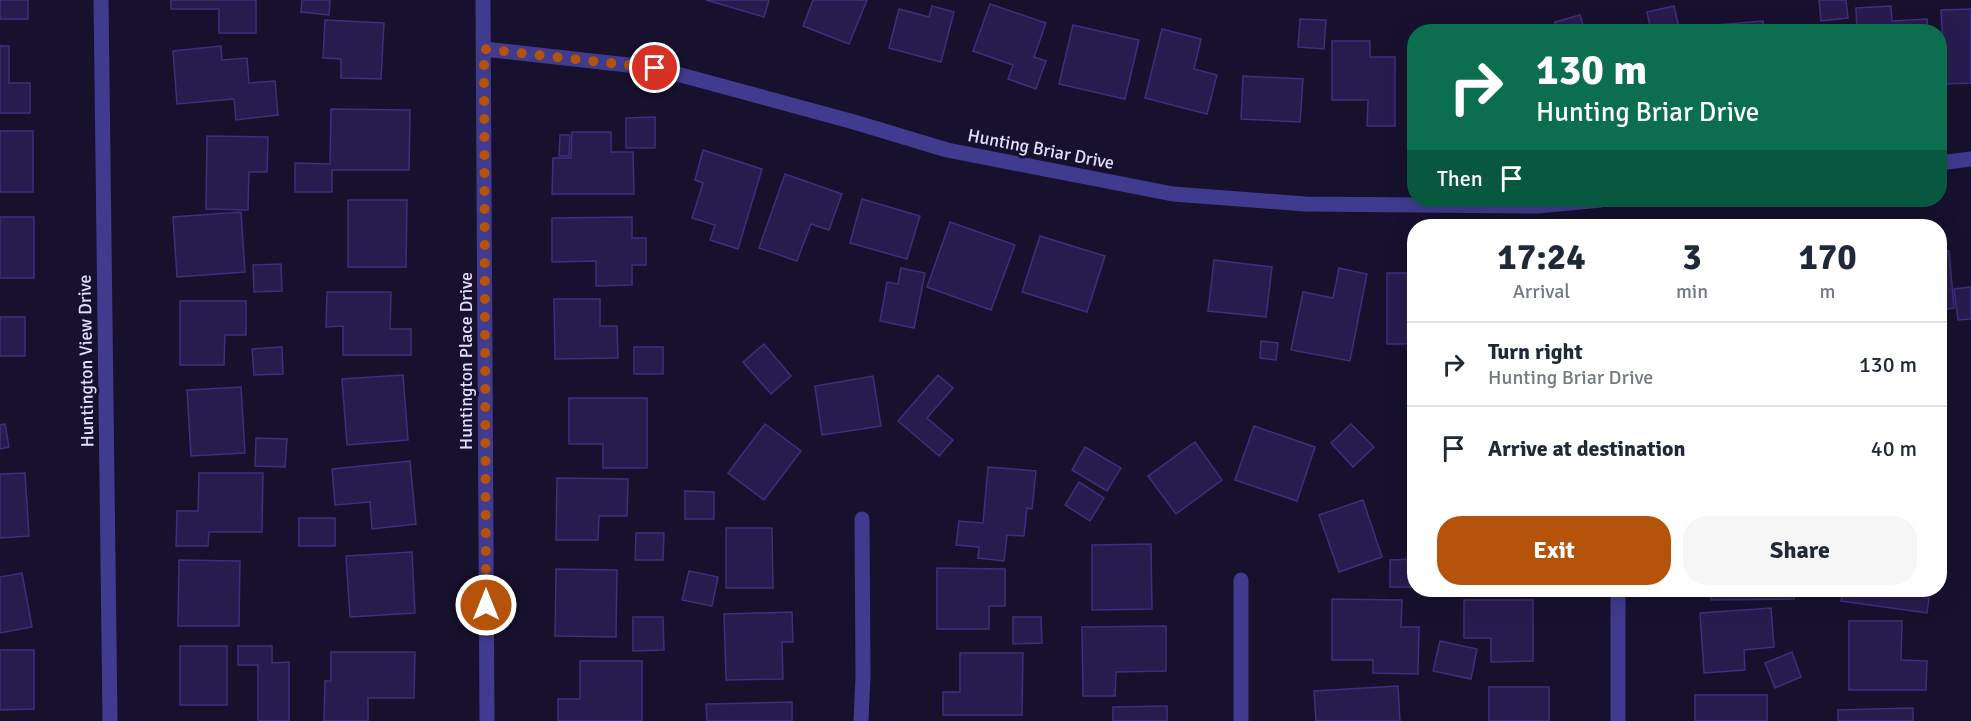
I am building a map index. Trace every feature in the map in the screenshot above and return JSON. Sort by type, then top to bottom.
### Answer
[{"type":"street","name":"Huntington View Drive","points":[[101,0],[110,721]]},
{"type":"street","name":"Huntington Place Drive","points":[[483,0],[487,721]]},
{"type":"street","name":"Hunting Briar Drive","points":[[484,49],[655,68],[854,122],[947,150],[1173,194],[1305,204],[1407,205]]},
{"type":"street","points":[[1947,162],[1971,159]]},
{"type":"street","points":[[861,721],[862,519]]},
{"type":"street","points":[[1241,580],[1241,721]]},
{"type":"street","points":[[1618,597],[1618,721]]},
{"type":"building","points":[[0,0],[28,0],[28,19],[0,19]]},
{"type":"building","points":[[171,0],[256,0],[256,33],[219,33],[219,9],[171,9]]},
{"type":"building","points":[[302,0],[330,0],[329,15],[301,12]]},
{"type":"building","points":[[706,0],[769,0],[764,17]]},
{"type":"building","points":[[813,0],[867,0],[849,44],[803,26]]},
{"type":"building","points":[[1819,0],[1846,0],[1848,18],[1821,21]]},
{"type":"building","points":[[990,4],[1046,23],[1034,57],[1046,61],[1036,89],[1008,79],[1013,65],[973,51]]},
{"type":"building","points":[[932,6],[954,12],[941,62],[889,48],[899,9],[929,17]]},
{"type":"building","points":[[1674,6],[1678,24],[1649,24],[1647,12]]},
{"type":"building","points":[[1891,6],[1892,21],[1927,19],[1927,24],[1857,24],[1856,8]]},
{"type":"building","points":[[1971,9],[1971,83],[1947,84],[1947,24],[1942,24],[1941,10]]},
{"type":"building","points":[[1580,15],[1583,24],[1555,24],[1555,22]]},
{"type":"building","points":[[1300,19],[1326,20],[1324,49],[1298,47]]},
{"type":"building","points":[[325,20],[384,23],[381,79],[341,78],[341,59],[323,58]]},
{"type":"building","points":[[1763,21],[1763,24],[1728,24]]},
{"type":"building","points":[[1073,25],[1139,40],[1125,99],[1059,84]]},
{"type":"building","points":[[1162,29],[1201,39],[1194,69],[1217,75],[1207,114],[1145,98]]},
{"type":"building","points":[[1332,41],[1370,41],[1370,57],[1395,57],[1395,126],[1367,126],[1368,100],[1332,100]]},
{"type":"building","points":[[0,46],[9,46],[9,83],[30,83],[30,113],[0,113]]},
{"type":"building","points":[[221,46],[222,60],[247,58],[249,83],[275,81],[278,115],[236,120],[234,99],[177,104],[173,51]]},
{"type":"building","points":[[1243,76],[1303,79],[1300,122],[1241,119]]},
{"type":"building","points":[[331,109],[410,110],[409,170],[332,170],[332,192],[295,192],[295,163],[330,164]]},
{"type":"building","points":[[655,117],[655,148],[626,148],[626,118]]},
{"type":"building","points":[[0,131],[33,131],[33,192],[0,192]]},
{"type":"building","points":[[572,132],[611,132],[611,152],[633,152],[634,194],[552,194],[553,158],[571,158]]},
{"type":"building","points":[[560,135],[570,135],[569,156],[559,156]]},
{"type":"building","points":[[207,136],[268,137],[267,172],[249,172],[248,210],[206,209]]},
{"type":"building","points":[[703,150],[762,169],[738,249],[710,240],[715,225],[692,218],[703,183],[695,180]]},
{"type":"building","points":[[785,174],[842,194],[829,230],[811,224],[797,261],[759,248]]},
{"type":"building","points":[[862,199],[920,216],[907,259],[850,243]]},
{"type":"building","points":[[348,200],[407,200],[406,267],[348,267]]},
{"type":"building","points":[[241,212],[245,272],[177,277],[173,217]]},
{"type":"building","points":[[0,217],[34,217],[34,278],[0,278]]},
{"type":"building","points":[[632,217],[632,238],[646,238],[646,265],[632,265],[632,285],[596,286],[596,261],[552,262],[552,218]]},
{"type":"building","points":[[950,222],[1015,245],[991,310],[927,287]]},
{"type":"building","points":[[1040,236],[1105,256],[1087,312],[1022,292]]},
{"type":"building","points":[[1947,251],[1949,251],[1954,308],[1947,309]]},
{"type":"building","points":[[1214,260],[1272,267],[1266,317],[1208,311]]},
{"type":"building","points":[[281,264],[282,291],[254,292],[253,265]]},
{"type":"building","points":[[901,268],[925,273],[914,328],[880,321],[887,282],[898,284]]},
{"type":"building","points":[[1339,268],[1367,274],[1350,361],[1291,350],[1303,292],[1333,298]]},
{"type":"building","points":[[1387,273],[1407,273],[1407,344],[1387,344]]},
{"type":"building","points":[[1971,287],[1971,319],[1958,320],[1954,289]]},
{"type":"building","points":[[327,292],[391,292],[390,329],[411,329],[411,355],[343,355],[343,326],[326,327]]},
{"type":"building","points":[[554,299],[600,299],[600,326],[617,326],[618,358],[555,359]]},
{"type":"building","points":[[180,301],[246,301],[246,335],[225,335],[224,365],[180,365]]},
{"type":"building","points":[[0,317],[25,317],[25,356],[0,356]]},
{"type":"building","points":[[1261,341],[1278,343],[1276,360],[1260,358]]},
{"type":"building","points":[[764,344],[791,376],[771,394],[743,362]]},
{"type":"building","points":[[282,347],[283,374],[254,375],[252,349]]},
{"type":"building","points":[[634,347],[663,347],[663,374],[634,374]]},
{"type":"building","points":[[403,375],[408,440],[347,445],[342,379]]},
{"type":"building","points":[[938,375],[953,388],[927,418],[953,440],[939,456],[898,421]]},
{"type":"building","points":[[873,376],[881,426],[822,435],[815,386]]},
{"type":"building","points":[[241,387],[245,453],[191,456],[187,390]]},
{"type":"building","points":[[569,398],[647,398],[647,468],[603,468],[603,444],[569,444]]},
{"type":"building","points":[[5,424],[9,447],[0,449],[0,425]]},
{"type":"building","points":[[765,424],[801,451],[764,500],[728,473]]},
{"type":"building","points":[[1351,424],[1374,447],[1353,467],[1331,443]]},
{"type":"building","points":[[1254,426],[1315,447],[1297,501],[1235,480]]},
{"type":"building","points":[[256,438],[287,439],[285,467],[255,466]]},
{"type":"building","points":[[1195,442],[1222,480],[1176,514],[1148,476]]},
{"type":"building","points":[[1085,447],[1121,468],[1107,491],[1072,470]]},
{"type":"building","points":[[410,461],[416,524],[372,529],[370,502],[335,505],[332,469]]},
{"type":"building","points":[[988,467],[1036,471],[1032,509],[1027,508],[1024,536],[1007,535],[1004,561],[978,558],[979,547],[956,545],[959,521],[983,523]]},
{"type":"building","points":[[25,473],[29,536],[0,538],[0,474]]},
{"type":"building","points":[[199,473],[263,473],[262,532],[209,532],[208,546],[176,546],[177,511],[198,511]]},
{"type":"building","points":[[557,478],[628,479],[627,516],[599,516],[598,540],[556,540]]},
{"type":"building","points":[[1079,482],[1104,498],[1090,521],[1065,505]]},
{"type":"building","points":[[685,491],[714,492],[714,519],[685,519]]},
{"type":"building","points":[[1363,500],[1382,557],[1339,572],[1319,515]]},
{"type":"building","points":[[299,518],[335,518],[335,546],[299,546]]},
{"type":"building","points":[[726,528],[772,528],[773,588],[726,588]]},
{"type":"building","points":[[636,533],[664,533],[663,560],[635,560]]},
{"type":"building","points":[[1151,544],[1152,609],[1092,610],[1092,545]]},
{"type":"building","points":[[412,552],[415,613],[350,617],[346,556]]},
{"type":"building","points":[[1407,559],[1407,587],[1390,587],[1390,560]]},
{"type":"building","points":[[179,560],[240,561],[239,626],[178,626]]},
{"type":"building","points":[[937,568],[1005,569],[1005,606],[989,606],[989,629],[937,629]]},
{"type":"building","points":[[556,569],[617,570],[616,637],[555,636]]},
{"type":"building","points":[[689,571],[718,577],[712,606],[682,600]]},
{"type":"building","points":[[22,573],[32,627],[0,633],[0,577]]},
{"type":"building","points":[[1711,597],[1794,597],[1794,599],[1711,600]]},
{"type":"building","points":[[1842,597],[1929,597],[1927,613],[1841,601]]},
{"type":"building","points":[[1332,599],[1402,600],[1401,627],[1419,627],[1418,674],[1373,673],[1373,660],[1332,660]]},
{"type":"building","points":[[1464,600],[1533,600],[1533,661],[1491,662],[1491,638],[1464,638]]},
{"type":"building","points":[[1771,608],[1774,647],[1744,650],[1745,670],[1704,673],[1700,613]]},
{"type":"building","points":[[792,612],[793,642],[782,642],[783,679],[726,680],[724,614]]},
{"type":"building","points":[[633,617],[663,617],[664,650],[633,651]]},
{"type":"building","points":[[1013,617],[1041,617],[1042,643],[1013,644]]},
{"type":"building","points":[[1849,621],[1902,621],[1901,660],[1927,661],[1926,690],[1849,690]]},
{"type":"building","points":[[1166,626],[1166,671],[1116,672],[1115,696],[1083,696],[1082,627]]},
{"type":"building","points":[[1440,641],[1477,649],[1471,679],[1433,671]]},
{"type":"building","points":[[180,646],[227,646],[227,705],[180,705]]},
{"type":"building","points":[[238,646],[272,646],[272,663],[289,662],[289,721],[258,721],[258,665],[238,665]]},
{"type":"building","points":[[0,650],[34,650],[34,709],[0,710]]},
{"type":"building","points":[[331,652],[415,652],[414,698],[368,698],[368,721],[324,721],[325,681],[331,681]]},
{"type":"building","points":[[1792,652],[1801,677],[1775,688],[1765,663]]},
{"type":"building","points":[[960,653],[1023,653],[1022,715],[943,715],[943,692],[960,692]]},
{"type":"building","points":[[580,661],[642,661],[642,721],[558,721],[558,699],[580,699]]},
{"type":"building","points":[[1398,686],[1400,721],[1316,721],[1314,691]]},
{"type":"building","points":[[1489,687],[1549,687],[1549,721],[1489,721]]},
{"type":"building","points":[[1695,695],[1767,695],[1767,721],[1695,721]]},
{"type":"building","points":[[792,702],[792,721],[707,721],[706,704]]},
{"type":"building","points":[[1167,706],[1167,721],[1113,721],[1113,707]]},
{"type":"building","points":[[1913,708],[1913,721],[1838,721],[1838,710]]},
{"type":"route","points":[[486,605],[484,49],[655,68]]}]
